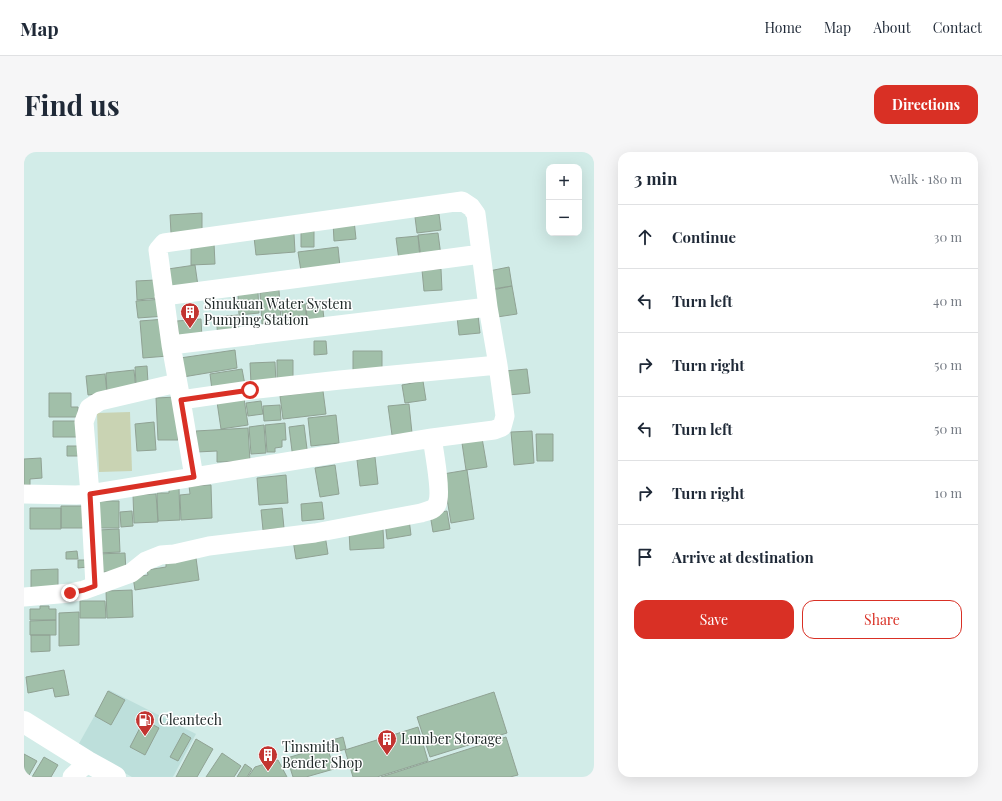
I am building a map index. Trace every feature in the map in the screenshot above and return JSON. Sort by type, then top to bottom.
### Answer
[{"type":"highway","points":[[24,722],[115,777]]},
{"type":"street","points":[[24,494],[90,494],[194,477],[432,438],[494,430],[502,427],[505,416],[498,365],[488,307],[476,214],[471,206],[462,201],[164,243],[158,250],[171,345],[194,477]]},
{"type":"street","points":[[164,296],[481,254]]},
{"type":"street","points":[[171,345],[488,307]]},
{"type":"street","points":[[95,586],[84,422],[89,408],[100,401],[179,391],[250,390],[498,365]]},
{"type":"street","points":[[24,597],[70,593],[84,590],[131,573],[146,562],[161,555],[174,554],[209,546],[315,533],[431,510],[437,504],[439,492],[432,438]]},
{"type":"street","points":[[72,777],[88,762]]},
{"type":"shaded area","points":[[109,690],[196,734],[173,777],[132,777],[77,747]]},
{"type":"green space","points":[[130,412],[132,471],[99,472],[97,413]]},
{"type":"building","points":[[202,213],[202,231],[171,233],[170,215]]},
{"type":"building","points":[[439,214],[441,230],[417,233],[415,217]]},
{"type":"building","points":[[354,220],[356,239],[334,241],[333,222]]},
{"type":"building","points":[[301,231],[314,231],[314,247],[301,247]]},
{"type":"building","points":[[438,233],[441,256],[421,258],[418,235]]},
{"type":"building","points":[[294,234],[295,252],[256,255],[254,237]]},
{"type":"building","points":[[418,236],[420,258],[399,260],[396,238]]},
{"type":"building","points":[[191,243],[214,243],[215,264],[191,265]]},
{"type":"building","points":[[338,247],[340,267],[301,271],[298,252]]},
{"type":"building","points":[[195,265],[198,286],[170,290],[168,269]]},
{"type":"building","points":[[509,267],[512,286],[492,289],[489,271]]},
{"type":"building","points":[[441,269],[442,290],[424,291],[422,270]]},
{"type":"building","points":[[156,280],[157,298],[137,300],[136,281]]},
{"type":"building","points":[[512,286],[517,314],[497,317],[492,290]]},
{"type":"building","points":[[279,290],[281,321],[262,324],[260,293]]},
{"type":"building","points":[[258,292],[259,313],[239,315],[238,294]]},
{"type":"building","points":[[163,299],[165,316],[138,318],[136,301]]},
{"type":"building","points":[[322,301],[324,319],[307,320],[306,303]]},
{"type":"building","points":[[305,304],[307,323],[284,326],[281,306]]},
{"type":"building","points":[[238,315],[239,336],[218,337],[216,317]]},
{"type":"building","points":[[478,315],[480,333],[459,335],[457,317]]},
{"type":"building","points":[[165,319],[168,356],[143,358],[140,321]]},
{"type":"building","name":"Sinukuan Water System Pumping Station","points":[[201,319],[202,338],[179,340],[177,321]]},
{"type":"building","points":[[314,341],[326,341],[327,354],[314,355]]},
{"type":"building","points":[[235,350],[237,368],[183,377],[180,358]]},
{"type":"building","points":[[353,351],[382,351],[382,369],[353,370]]},
{"type":"building","points":[[277,360],[293,360],[293,380],[277,380]]},
{"type":"building","points":[[275,362],[276,383],[251,384],[250,363]]},
{"type":"building","points":[[147,366],[148,383],[136,384],[135,367]]},
{"type":"building","points":[[242,369],[245,385],[212,390],[210,374]]},
{"type":"building","points":[[527,369],[530,393],[508,395],[505,371]]},
{"type":"building","points":[[134,370],[136,390],[107,393],[106,373]]},
{"type":"building","points":[[105,374],[107,393],[88,395],[86,376]]},
{"type":"building","points":[[423,381],[426,400],[405,403],[402,385]]},
{"type":"building","points":[[323,391],[326,414],[283,419],[280,396]]},
{"type":"building","points":[[49,393],[71,393],[71,407],[78,407],[78,417],[49,417]]},
{"type":"building","points":[[176,397],[178,440],[158,440],[156,398]]},
{"type":"building","points":[[244,398],[248,425],[221,429],[217,402]]},
{"type":"building","points":[[261,401],[263,414],[248,416],[246,403]]},
{"type":"building","points":[[409,404],[412,433],[392,435],[388,406]]},
{"type":"building","points":[[280,405],[281,420],[264,421],[263,406]]},
{"type":"building","points":[[336,415],[339,443],[311,446],[308,418]]},
{"type":"building","points":[[53,421],[78,421],[78,437],[53,437]]},
{"type":"building","points":[[154,422],[156,450],[137,451],[135,424]]},
{"type":"building","points":[[285,423],[286,440],[282,440],[282,447],[275,448],[275,452],[267,452],[265,425]]},
{"type":"building","points":[[264,425],[266,453],[251,454],[249,427]]},
{"type":"building","points":[[304,425],[308,457],[293,459],[289,427]]},
{"type":"building","points":[[248,428],[250,461],[217,462],[217,451],[197,452],[196,431]]},
{"type":"building","points":[[532,431],[534,463],[514,465],[511,432]]},
{"type":"building","points":[[536,434],[553,434],[553,461],[537,461]]},
{"type":"building","points":[[482,438],[487,467],[466,470],[462,443]]},
{"type":"building","points":[[67,446],[81,446],[81,456],[67,456]]},
{"type":"building","points":[[375,457],[378,484],[360,486],[357,460]]},
{"type":"building","points":[[41,458],[42,478],[30,479],[30,485],[24,485],[24,459]]},
{"type":"building","points":[[335,465],[339,494],[320,497],[315,468]]},
{"type":"building","points":[[467,470],[474,519],[451,523],[443,474]]},
{"type":"building","points":[[286,475],[288,503],[259,505],[257,478]]},
{"type":"building","points":[[211,485],[212,518],[181,520],[180,495],[190,494],[189,486]]},
{"type":"building","points":[[179,488],[180,520],[158,521],[157,493],[169,493],[169,489]]},
{"type":"building","points":[[156,494],[158,522],[134,523],[133,495]]},
{"type":"building","points":[[97,501],[119,501],[119,528],[98,528]]},
{"type":"building","points":[[322,502],[324,519],[302,521],[301,504]]},
{"type":"building","points":[[61,506],[87,506],[87,528],[61,528]]},
{"type":"building","points":[[30,508],[61,508],[61,529],[30,529]]},
{"type":"building","points":[[282,508],[284,528],[263,530],[261,510]]},
{"type":"building","points":[[132,511],[133,526],[121,527],[120,512]]},
{"type":"building","points":[[447,511],[450,529],[433,532],[430,514]]},
{"type":"building","points":[[409,519],[411,535],[387,539],[385,522]]},
{"type":"building","points":[[119,529],[120,552],[98,553],[98,530]]},
{"type":"building","points":[[383,529],[384,548],[350,550],[349,531]]},
{"type":"building","points":[[325,535],[328,554],[296,559],[293,540]]},
{"type":"building","points":[[77,551],[78,559],[66,559],[66,552]]},
{"type":"building","points":[[125,553],[126,572],[97,572],[96,554]]},
{"type":"building","points":[[196,558],[199,580],[135,590],[133,577],[148,575],[147,570],[166,567],[166,563]]},
{"type":"building","points":[[78,560],[88,560],[88,567],[78,568]]},
{"type":"building","points":[[58,569],[58,588],[31,588],[31,570]]},
{"type":"building","points":[[132,590],[133,617],[107,618],[106,591]]},
{"type":"building","points":[[80,601],[105,601],[106,618],[80,618]]},
{"type":"building","points":[[40,606],[49,606],[49,609],[56,609],[56,620],[30,620],[30,609],[40,609]]},
{"type":"building","points":[[79,612],[79,645],[59,646],[59,613]]},
{"type":"building","points":[[56,620],[56,635],[30,635],[30,621]]},
{"type":"building","points":[[31,635],[50,635],[50,651],[31,652]]},
{"type":"building","points":[[64,670],[69,695],[55,697],[53,688],[28,693],[26,677]]},
{"type":"building","points":[[108,691],[125,700],[111,725],[95,716]]},
{"type":"building","points":[[494,692],[507,733],[430,757],[417,717]]},
{"type":"building","name":"Cleantech","points":[[144,720],[159,728],[145,755],[130,747]]},
{"type":"building","name":"Lumber Storage","points":[[418,727],[428,761],[377,777],[353,777],[345,750]]},
{"type":"building","points":[[183,733],[191,738],[178,761],[170,757]]},
{"type":"building","points":[[343,737],[346,749],[332,753],[328,741]]},
{"type":"building","points":[[506,737],[518,775],[510,777],[381,777]]},
{"type":"building","points":[[196,739],[213,749],[197,777],[176,777]]},
{"type":"building","points":[[327,746],[334,769],[306,777],[293,777],[287,758]]},
{"type":"building","points":[[222,753],[241,766],[234,777],[206,777]]},
{"type":"building","points":[[24,754],[37,761],[28,777],[24,777]]},
{"type":"building","points":[[44,757],[58,765],[51,777],[32,777]]},
{"type":"building","name":"Tinsmith Bender Shop","points":[[278,760],[287,777],[248,777],[255,767]]},
{"type":"building","points":[[245,764],[252,769],[247,777],[237,777]]},
{"type":"place","name":"Sinukuan Water System Pumping Station","points":[[190,329]]},
{"type":"place","name":"Cleantech","points":[[145,737]]},
{"type":"place","name":"Lumber Storage","points":[[387,756]]},
{"type":"place","name":"Tinsmith Bender Shop","points":[[268,772]]},
{"type":"route","points":[[70,593],[95,586],[90,494],[194,477],[181,400],[250,390]]}]
